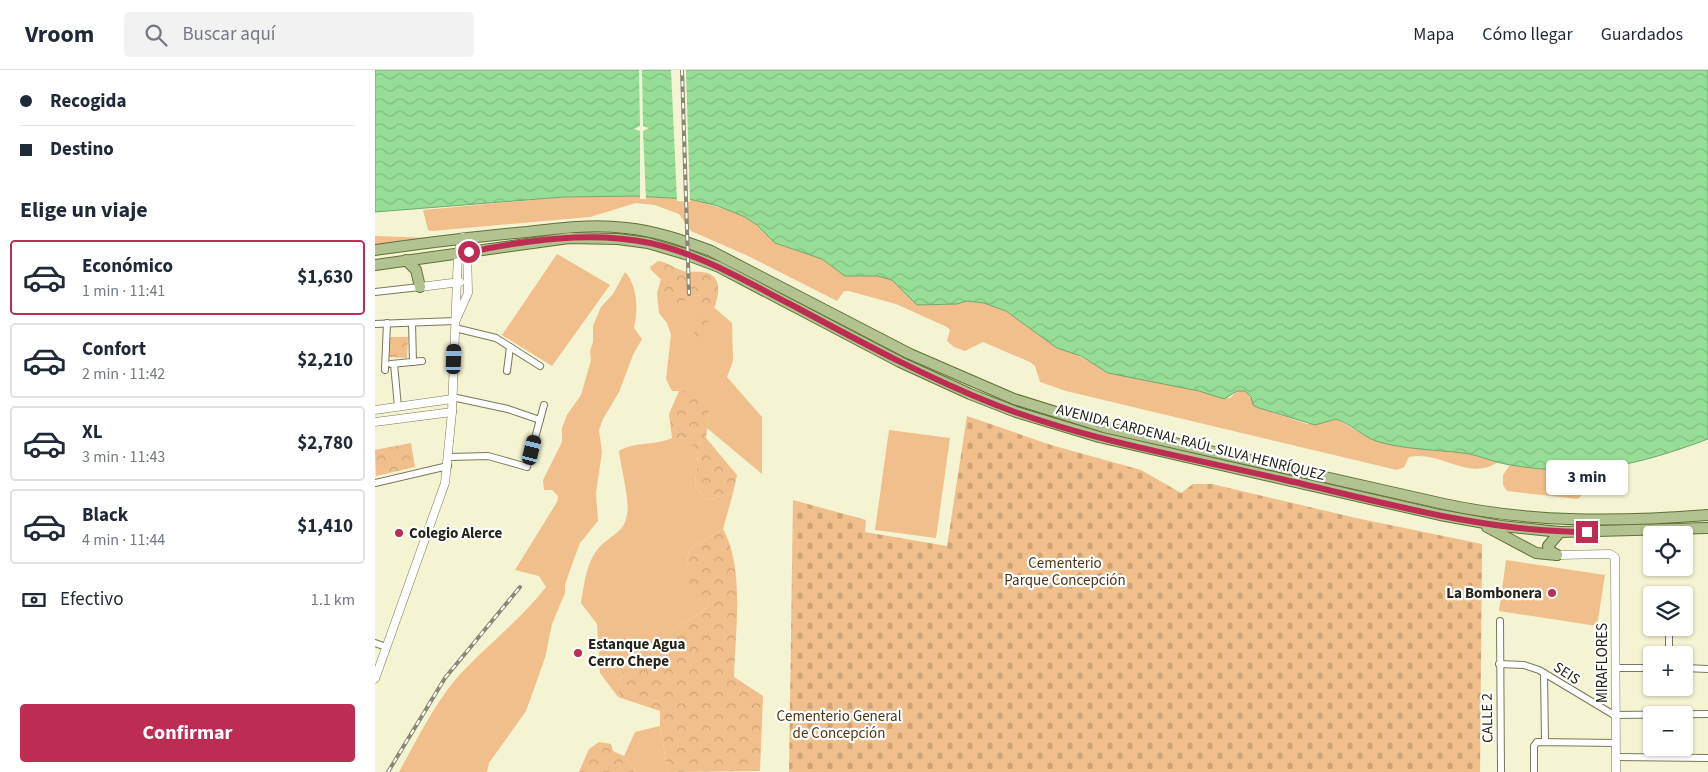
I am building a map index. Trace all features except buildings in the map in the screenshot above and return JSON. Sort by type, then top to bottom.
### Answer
[{"type":"main road","name":"AVENIDA CARDENAL RAÚL SILVA HENRÍQUEZ","points":[[375,250],[463,237],[591,226],[626,228],[672,238],[728,260],[910,354],[1014,399],[1104,427],[1444,504],[1501,515],[1567,520],[1631,520],[1708,515]]},
{"type":"main road","name":"AVENIDA CARDENAL RAÚL SILVA HENRÍQUEZ","points":[[375,265],[569,238],[618,239],[660,246],[719,267],[926,374],[1016,412],[1125,444],[1480,523],[1560,532],[1708,528]]},
{"type":"main road","points":[[405,260],[416,270],[420,287]]},
{"type":"main road","points":[[1480,523],[1536,553],[1557,555]]},
{"type":"main road","points":[[1557,555],[1550,551],[1548,546],[1560,532]]},
{"type":"street","points":[[375,679],[444,488],[449,457],[457,282],[463,252],[463,237]]},
{"type":"street","points":[[455,325],[467,299],[469,280],[463,252]]},
{"type":"street","points":[[375,292],[469,280]]},
{"type":"street","points":[[387,323],[385,367],[394,364],[422,361]]},
{"type":"street","points":[[412,323],[413,362]]},
{"type":"street","points":[[375,324],[455,325],[489,336],[510,346],[540,366]]},
{"type":"street","points":[[507,371],[510,346]]},
{"type":"street","points":[[394,364],[399,407]]},
{"type":"street","points":[[375,410],[452,398],[508,409],[540,420]]},
{"type":"street","points":[[449,457],[488,456],[527,467],[544,405]]},
{"type":"street","points":[[375,422],[451,412]]},
{"type":"street","points":[[375,484],[448,466]]},
{"type":"street","name":"MIRAFLORES","points":[[1557,555],[1614,555],[1616,559],[1616,772]]},
{"type":"street","name":"CALLE 2","points":[[1500,621],[1501,772]]},
{"type":"street","points":[[375,643],[387,648]]},
{"type":"street","name":"SEIS","points":[[1499,664],[1524,665],[1544,673],[1607,713],[1616,716]]},
{"type":"street","points":[[1616,668],[1643,668]]},
{"type":"street","points":[[1693,668],[1708,669]]},
{"type":"street","points":[[1544,673],[1545,742]]},
{"type":"street","points":[[1616,716],[1708,714]]},
{"type":"street","points":[[1534,772],[1534,746],[1537,742],[1616,743]]},
{"type":"street","points":[[1616,757],[1708,758]]},
{"type":"green space","points":[[635,196],[689,199],[735,212],[752,221],[775,243],[822,259],[845,276],[877,276],[892,280],[917,305],[957,304],[967,301],[984,303],[1006,311],[1057,348],[1138,378],[1230,398],[1237,391],[1245,391],[1259,408],[1307,424],[1320,424],[1336,419],[1367,437],[1382,442],[1463,453],[1498,462],[1476,469],[1421,456],[1409,457],[1404,467],[1397,470],[1066,391],[1040,382],[1035,366],[1030,362],[983,342],[965,351],[954,347],[947,341],[950,330],[947,327],[896,304],[849,291],[844,291],[837,301],[746,255],[691,231],[679,214],[655,205],[636,203],[590,217],[432,231],[428,230],[423,210],[564,197]]},
{"type":"green space","points":[[375,236],[432,238],[375,245]]},
{"type":"green space","points":[[557,254],[610,285],[552,366],[502,335]]},
{"type":"green space","points":[[658,261],[683,271],[707,273],[716,280],[718,288],[715,308],[698,344],[694,332],[701,296],[696,295],[677,305],[657,293],[661,279],[650,267]]},
{"type":"green space","points":[[625,272],[635,291],[636,314],[634,328],[642,339],[633,355],[619,392],[603,419],[599,430],[602,452],[596,493],[598,521],[580,543],[565,585],[565,593],[552,624],[545,658],[526,711],[489,763],[487,772],[399,772],[418,736],[447,690],[546,587],[539,576],[515,570],[557,502],[558,496],[552,490],[544,490],[543,480],[562,442],[562,428],[567,415],[581,395],[591,360],[590,351],[593,342],[593,326],[601,307],[613,294]]},
{"type":"green space","points":[[657,293],[677,304],[696,295],[701,296],[732,323],[733,361],[727,377],[762,417],[762,474],[707,428],[709,410],[693,391],[672,391],[666,379],[671,335],[667,323],[659,313]]},
{"type":"green space","points":[[390,337],[408,337],[407,358],[389,357]]},
{"type":"green space","points":[[679,391],[693,391],[706,398],[709,410],[706,438],[737,475],[733,493],[706,500],[695,485],[698,454],[689,439],[672,438],[669,414]]},
{"type":"green space","name":"Cementerio Parque Concepción","points":[[967,416],[1051,445],[1141,470],[1181,493],[1193,484],[1212,484],[1356,518],[1482,544],[1480,772],[789,772],[793,500],[866,520],[865,532],[947,546]]},
{"type":"green space","points":[[889,430],[950,438],[936,538],[875,530]]},
{"type":"green space","points":[[672,438],[690,439],[698,454],[695,485],[706,500],[733,493],[723,529],[689,550],[686,567],[710,606],[623,663],[618,697],[600,673],[597,624],[581,603],[585,582],[588,568],[594,555],[602,545],[619,531],[627,515],[626,493],[619,451],[632,446]]},
{"type":"green space","points":[[411,443],[415,467],[376,476],[375,450]]},
{"type":"green space","points":[[1510,465],[1571,471],[1598,470],[1597,480],[1578,499],[1507,491],[1503,485],[1503,475]]},
{"type":"green space","points":[[723,529],[730,545],[736,581],[737,621],[734,677],[763,696],[760,771],[668,772],[660,726],[660,711],[618,697],[623,663],[710,606],[692,591],[686,567],[689,550]]},
{"type":"green space","name":"La Bombonera","points":[[1506,560],[1605,575],[1597,626],[1499,611]]},
{"type":"green space","points":[[660,726],[668,772],[636,772],[624,756],[635,732]]},
{"type":"green space","points":[[599,742],[611,744],[613,751],[624,756],[636,772],[579,772],[589,749]]},
{"type":"water","points":[[375,70],[1708,70],[1708,439],[1635,462],[1611,467],[1564,470],[1538,469],[1499,463],[1469,454],[1386,444],[1371,439],[1336,419],[1315,425],[1259,408],[1253,405],[1251,397],[1245,391],[1237,391],[1224,399],[1199,391],[1108,373],[1081,356],[1057,348],[1006,311],[984,303],[967,301],[957,304],[917,305],[892,280],[877,276],[845,276],[822,259],[775,243],[757,225],[745,217],[718,206],[689,199],[635,196],[564,197],[375,212]]},
{"type":"pier","points":[[639,70],[642,70],[643,126],[649,128],[643,131],[646,199],[640,199],[640,131],[634,129],[640,126]]},
{"type":"pier","points":[[671,70],[686,70],[690,202],[677,201]]},
{"type":"railway","points":[[682,70],[689,294]]},
{"type":"railway","points":[[388,772],[445,678],[520,587]]},
{"type":"place","name":"Colegio Alerce","points":[[399,533]]},
{"type":"place","name":"La Bombonera","points":[[1552,593]]},
{"type":"place","name":"Estanque Agua Cerro Chepe","points":[[578,653]]},
{"type":"route","points":[[469,252],[569,238],[618,239],[660,246],[719,267],[926,374],[996,405],[1028,416],[1125,444],[1460,520],[1542,532],[1587,532]]},
{"type":"park label","name":"Cementerio General de Concepción","points":[[839,724]]}]
